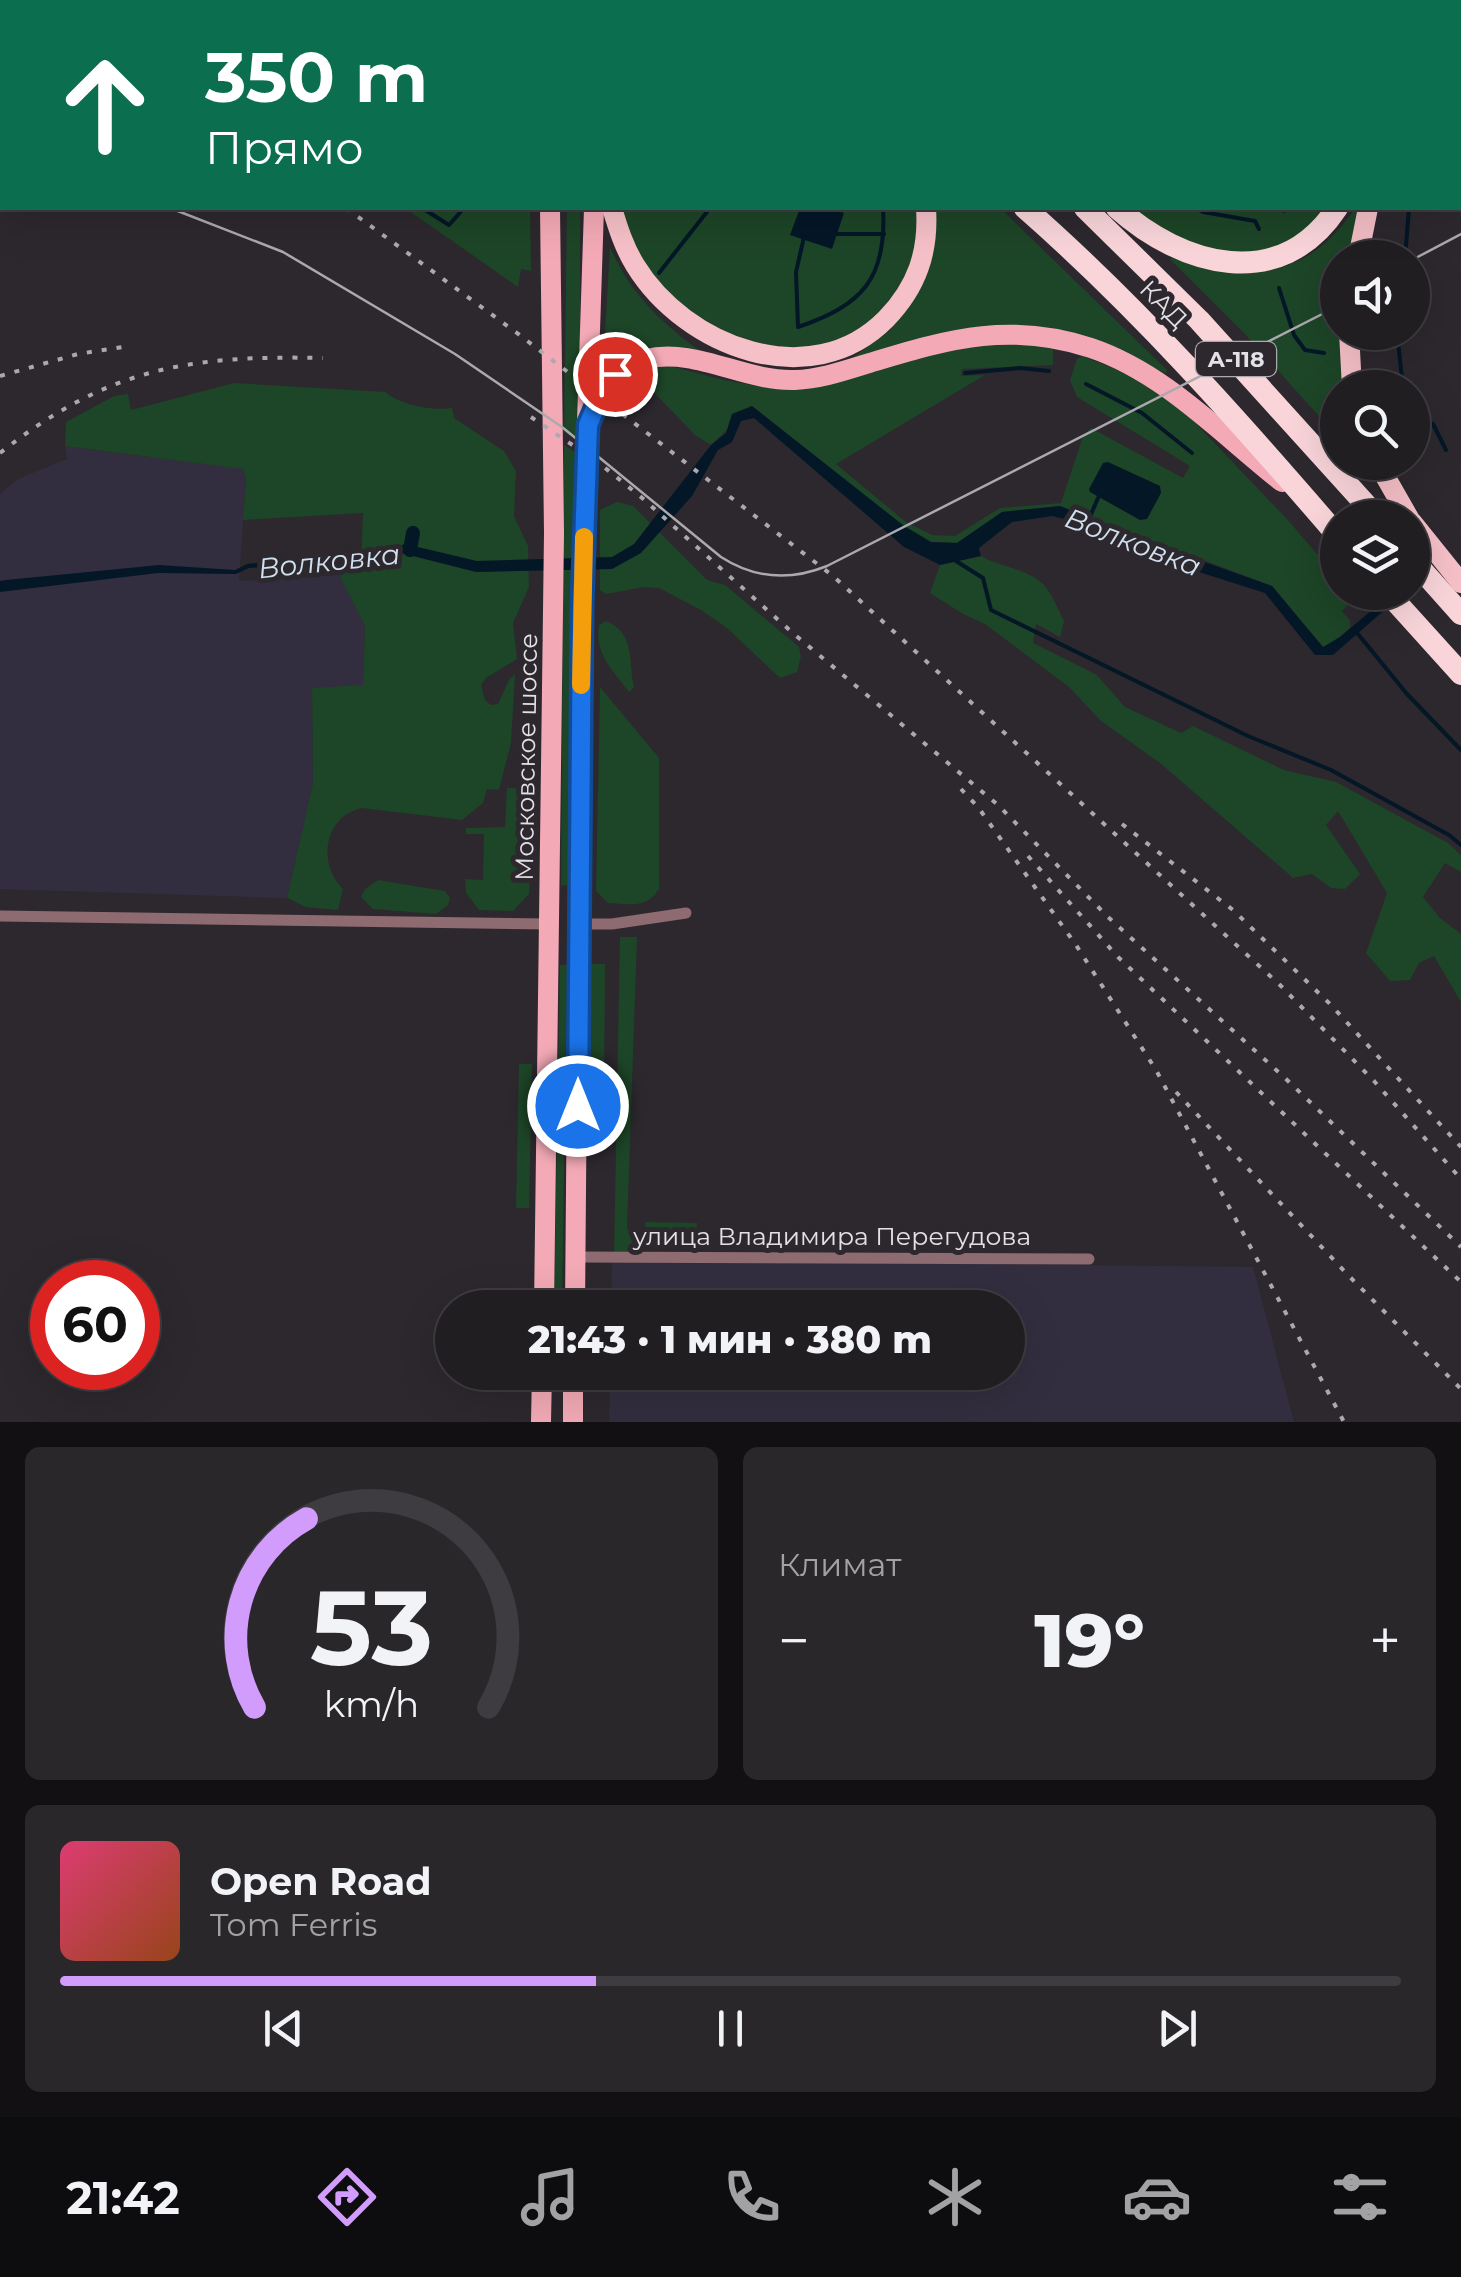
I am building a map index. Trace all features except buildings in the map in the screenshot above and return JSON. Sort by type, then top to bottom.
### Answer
[{"type":"highway","points":[[613,210],[621,238],[636,266],[672,307],[715,338],[738,348],[802,359],[840,350],[873,332],[906,297],[922,260],[928,232],[926,210]]},
{"type":"highway","name":"КАД","points":[[1027,210],[1155,333],[1244,427],[1320,516]]},
{"type":"highway","name":"КАД","points":[[1088,210],[1264,389],[1362,500]]},
{"type":"highway","points":[[1119,210],[1153,237],[1186,253],[1206,259],[1253,262],[1302,243],[1336,210]]},
{"type":"highway","points":[[1362,240],[1368,210]]},
{"type":"highway","points":[[1430,558],[1456,598]]},
{"type":"highway","points":[[1403,610],[1461,674]]},
{"type":"main road","points":[[574,1290],[582,584],[594,210]]},
{"type":"main road","name":"Московское шоссе","points":[[544,1290],[554,533],[547,214]]},
{"type":"main road","points":[[588,425],[604,387],[615,374],[644,359],[677,356],[743,374],[798,380],[830,375],[940,342],[988,333],[1030,334],[1090,348],[1129,364],[1171,390],[1308,502]]},
{"type":"main road","points":[[550,924],[579,924]]},
{"type":"main road","points":[[541,1422],[542,1390]]},
{"type":"main road","points":[[572,1422],[573,1390]]},
{"type":"street","points":[[579,924],[612,924],[686,913]]},
{"type":"street","points":[[0,916],[550,924]]},
{"type":"street","name":"улица Владимира Перегудова","points":[[575,1257],[1089,1259]]},
{"type":"shaded area","points":[[65,446],[244,469],[239,581],[339,575],[365,626],[363,686],[312,689],[313,783],[287,898],[0,889],[0,494],[18,479],[67,459]]},
{"type":"shaded area","points":[[612,1260],[1253,1267],[1294,1422],[609,1422],[610,1390],[1025,1390],[1025,1290],[611,1290]]},
{"type":"green space","points":[[408,210],[530,210],[531,271],[521,269],[518,287]]},
{"type":"green space","points":[[567,210],[580,210],[580,394],[576,439],[564,432]]},
{"type":"green space","points":[[618,210],[917,210],[918,238],[913,263],[883,313],[837,345],[782,353],[725,336],[683,307],[649,274]]},
{"type":"green space","points":[[933,210],[1002,210],[1167,370],[1166,373],[1051,331],[847,362],[889,331],[907,308]]},
{"type":"green space","points":[[1128,210],[1277,210],[1284,214],[1289,210],[1324,210],[1312,226],[1270,251],[1210,255]]},
{"type":"green space","points":[[1354,210],[1362,210],[1355,240],[1328,240]]},
{"type":"green space","points":[[610,247],[628,280],[650,308],[706,355],[652,349],[603,367]]},
{"type":"green space","points":[[1318,249],[1320,350],[1347,350],[1348,370],[1320,370],[1320,417],[1170,259],[1251,272],[1274,269]]},
{"type":"green space","points":[[989,343],[1053,349],[1053,365],[962,369],[961,376],[985,375],[836,464],[906,522],[932,535],[955,536],[1000,508],[1061,503],[1083,436],[1091,428],[1183,478],[1190,466],[1077,397],[1070,380],[1077,359],[1082,356],[1128,374],[1181,408],[1285,517],[1320,557],[1320,610],[1343,610],[1350,628],[1323,647],[1272,586],[1060,506],[1002,512],[957,543],[931,542],[904,526],[752,406],[711,445],[695,435],[639,377],[630,375],[666,365],[769,388]]},
{"type":"green space","points":[[234,383],[385,392],[417,406],[452,408],[454,418],[504,451],[516,471],[514,516],[528,546],[529,587],[513,623],[517,659],[481,685],[485,700],[491,705],[498,704],[515,674],[511,743],[499,790],[487,789],[483,803],[462,820],[362,808],[349,813],[339,821],[328,842],[330,867],[343,889],[338,910],[306,907],[287,898],[313,783],[312,688],[363,685],[365,626],[339,575],[361,567],[363,513],[243,520],[243,469],[65,446],[66,422],[114,396],[128,394],[131,410]]},
{"type":"green space","points":[[564,445],[575,452],[568,885],[561,886]]},
{"type":"green space","points":[[617,502],[633,506],[707,580],[725,585],[799,647],[797,672],[780,678],[727,628],[659,588],[606,594],[600,590],[600,510]]},
{"type":"green space","points":[[981,556],[1043,584],[1064,621],[1060,637],[1036,624],[1033,643],[1097,675],[1125,707],[1181,733],[1193,726],[1284,770],[1336,782],[1448,843],[1461,855],[1461,872],[1445,863],[1423,897],[1440,918],[1461,934],[1461,1002],[1434,956],[1419,963],[1410,980],[1390,981],[1366,953],[1387,893],[1338,811],[1326,825],[1360,874],[1345,889],[1331,888],[1312,874],[1293,878],[1160,763],[1101,721],[1069,687],[985,624],[930,593],[940,565]]},
{"type":"green space","points":[[606,621],[622,633],[629,649],[634,687],[629,692],[599,645],[599,625]]},
{"type":"green space","points":[[600,687],[659,758],[659,889],[649,900],[637,904],[608,903],[596,891]]},
{"type":"green space","points":[[507,788],[534,789],[529,894],[513,911],[479,910],[466,893],[465,879],[483,880],[484,834],[466,834],[466,828],[505,827]]},
{"type":"green space","points":[[378,880],[445,891],[450,898],[448,905],[436,914],[373,909],[361,897]]},
{"type":"green space","points":[[620,937],[637,937],[627,1229],[633,1230],[633,1247],[629,1254],[614,1254]]},
{"type":"green space","points":[[591,964],[605,964],[604,1093],[589,1092]]},
{"type":"green space","points":[[560,965],[567,965],[562,1290],[554,1290]]},
{"type":"green space","points":[[519,1064],[532,1064],[529,1208],[516,1208]]},
{"type":"green space","points":[[645,1222],[697,1223],[696,1241],[678,1247],[650,1245],[645,1242]]},
{"type":"water","points":[[799,210],[844,213],[832,249],[790,235]]},
{"type":"water","name":"Волковка","points":[[752,406],[904,526],[931,542],[957,543],[1002,512],[1060,506],[1272,586],[1323,647],[1372,610],[1385,610],[1333,655],[1315,655],[1265,593],[1133,551],[1100,531],[1052,516],[1012,522],[979,548],[981,556],[940,565],[904,547],[754,418],[741,421],[732,442],[718,450],[692,496],[641,553],[612,569],[476,572],[401,553],[374,564],[249,568],[236,574],[158,573],[0,592],[0,581],[6,580],[159,565],[235,570],[247,564],[313,557],[372,557],[405,544],[477,561],[612,557],[634,544],[711,445],[726,433],[732,414]]},
{"type":"water","points":[[1103,463],[1160,486],[1161,493],[1147,519],[1140,520],[1090,492]]},
{"type":"waterway","points":[[425,210],[449,225],[462,210]]},
{"type":"waterway","points":[[659,273],[708,210]]},
{"type":"waterway","points":[[804,237],[796,272],[798,327],[839,309],[866,286],[881,253],[883,210]]},
{"type":"waterway","points":[[1200,210],[1255,221],[1259,229]]},
{"type":"waterway","points":[[1406,240],[1409,210]]},
{"type":"waterway","points":[[832,234],[884,234]]},
{"type":"waterway","points":[[1279,288],[1294,335],[1305,350],[1324,353]]},
{"type":"waterway","points":[[1399,350],[1401,370]]},
{"type":"waterway","points":[[965,373],[1020,368],[1049,371]]},
{"type":"waterway","points":[[1086,384],[1142,413],[1192,453]]},
{"type":"waterway","points":[[1430,425],[1446,450]]},
{"type":"waterway","name":"Волковка","points":[[1088,521],[1098,498]]},
{"type":"waterway","name":"Волковка","points":[[410,550],[413,533]]},
{"type":"waterway","points":[[956,561],[983,578],[991,610],[1248,736],[1331,770],[1461,845]]},
{"type":"waterway","points":[[1358,634],[1407,694],[1461,750]]},
{"type":"tram line","points":[[175,210],[283,252],[455,354],[562,427],[721,557],[747,570],[773,575],[800,574],[827,566],[1320,315]]},
{"type":"tram line","points":[[1430,250],[1461,234]]},
{"type":"railway","points":[[349,210],[517,333],[833,576],[1280,985],[1374,1081],[1461,1179]]},
{"type":"railway","points":[[0,376],[78,354],[129,346]]},
{"type":"railway","points":[[0,453],[77,402],[151,372],[231,360],[323,358]]},
{"type":"railway","points":[[531,417],[641,497],[794,634],[998,805],[1108,917],[1285,1078],[1461,1247]]},
{"type":"railway","points":[[961,789],[978,807],[1076,945],[1156,1070],[1344,1422]]},
{"type":"railway","points":[[1122,824],[1233,910],[1330,1004],[1461,1147]]},
{"type":"railway","points":[[1028,856],[1118,957],[1461,1282]]},
{"type":"railway","points":[[1176,1092],[1461,1389]]},
{"type":"slow traffic","points":[[581,685],[584,537]]},
{"type":"route","points":[[578,1106],[582,606],[588,425],[596,401],[615,374]]}]
